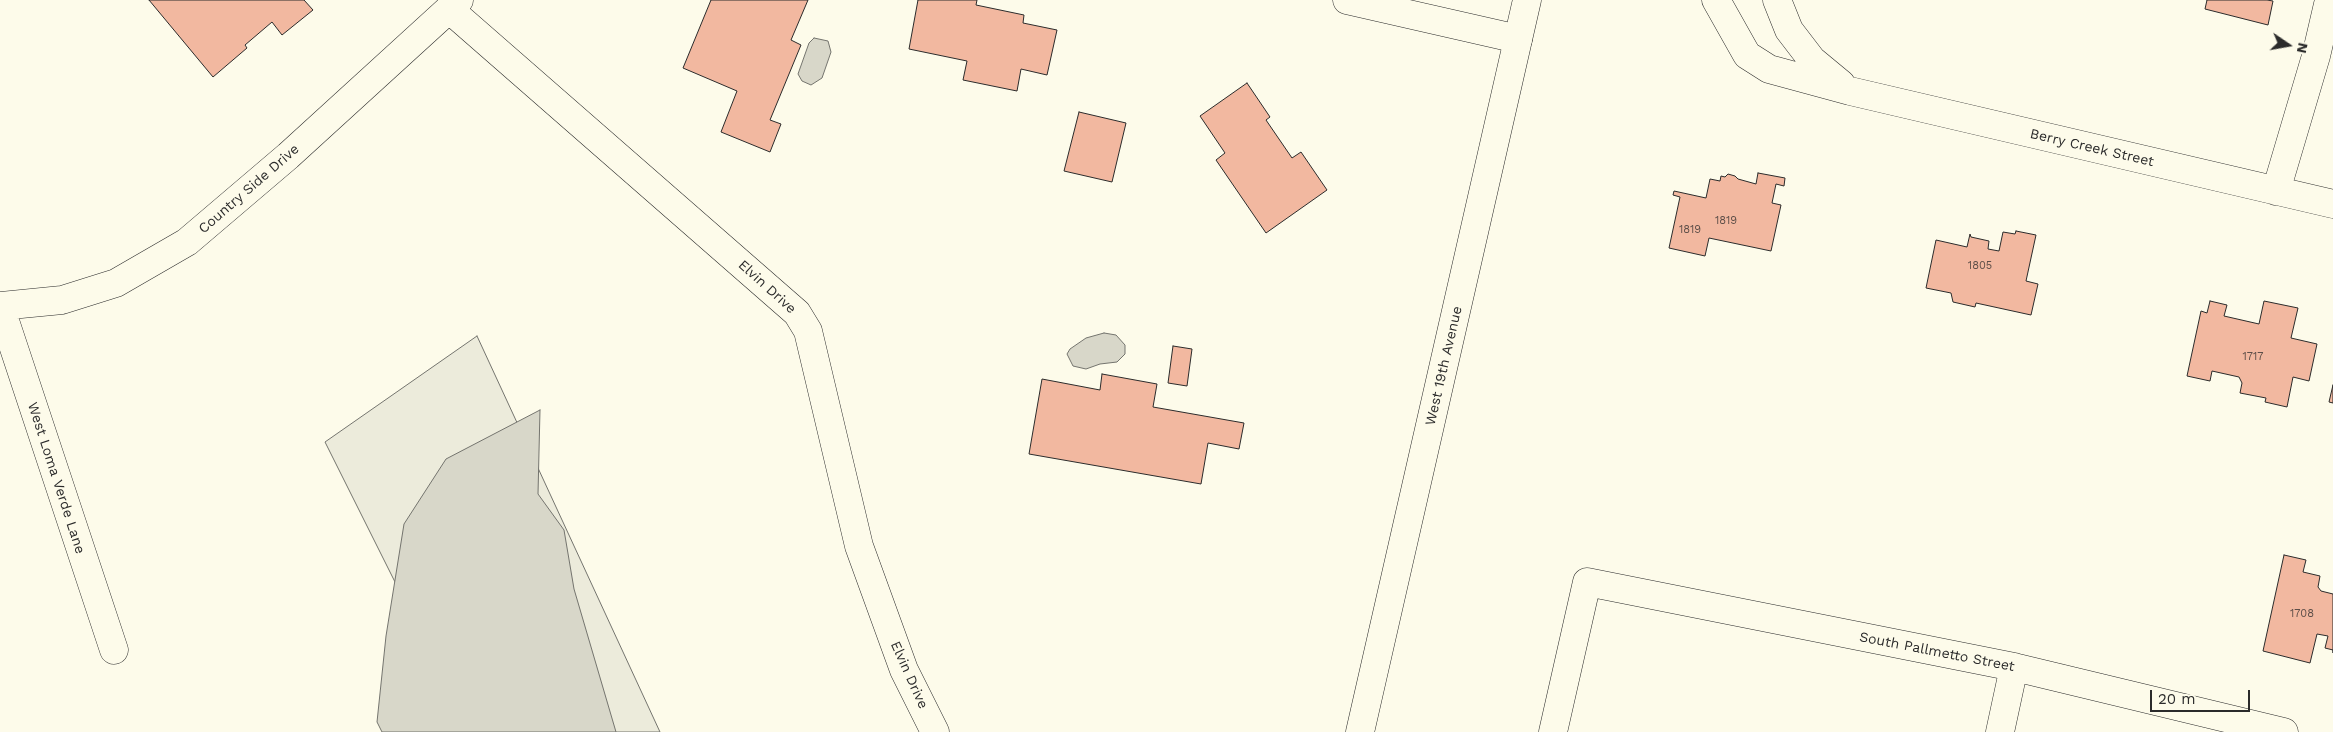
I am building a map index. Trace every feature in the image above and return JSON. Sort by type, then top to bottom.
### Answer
[{"type":"street","points":[[1347,0],[1518,39]]},
{"type":"street","name":"West 19th Avenue","points":[[1360,732],[1527,0]]},
{"type":"street","name":"Berry Creek Street","points":[[1716,0],[1747,55],[1769,69],[1850,91],[2333,204]]},
{"type":"street","name":"Berry Creek Street","points":[[1777,0],[1789,30],[1812,60],[1850,91]]},
{"type":"street","points":[[2276,191],[2316,56],[2329,0]]},
{"type":"street","name":"Country Side Drive","points":[[0,306],[62,300],[116,283],[187,242],[288,156],[454,4]]},
{"type":"street","name":"Elvin Drive","points":[[454,4],[798,313],[808,331],[859,546],[904,670],[936,732]]},
{"type":"street","name":"West Loma Verde Lane","points":[[0,306],[114,650]]},
{"type":"street","name":"South Pallmetto Street","points":[[1553,732],[1587,582],[2014,667],[2284,732]]},
{"type":"street","points":[[2000,732],[2014,667]]},
{"type":"shaded area","points":[[814,38],[828,41],[831,52],[822,78],[811,85],[802,81],[798,74],[809,43]]},
{"type":"shaded area","points":[[1104,333],[1116,335],[1125,345],[1125,354],[1117,362],[1100,364],[1086,369],[1073,366],[1067,354],[1070,349],[1086,338]]},
{"type":"shaded area","points":[[477,336],[660,732],[470,732],[325,442]]},
{"type":"shaded area","points":[[540,410],[538,494],[564,530],[574,589],[616,732],[382,732],[377,722],[386,636],[404,524],[446,459]]},
{"type":"building","points":[[149,0],[304,0],[313,10],[282,35],[272,22],[245,45],[247,48],[213,77]]},
{"type":"building","points":[[711,0],[808,0],[791,40],[801,45],[770,120],[781,124],[770,152],[721,132],[737,91],[683,68]]},
{"type":"building","points":[[918,0],[977,0],[976,5],[1024,15],[1023,23],[1057,30],[1047,75],[1021,69],[1017,91],[963,80],[967,61],[909,49]]},
{"type":"building","points":[[2207,0],[2273,1],[2268,25],[2205,9]]},
{"type":"building","points":[[1247,83],[1270,117],[1266,120],[1292,158],[1301,152],[1327,190],[1266,233],[1216,160],[1225,153],[1200,116]]},
{"type":"building","points":[[1079,112],[1126,123],[1112,182],[1064,171]]},
{"type":"building","points":[[1758,173],[1785,178],[1784,186],[1776,184],[1772,203],[1781,205],[1771,251],[1709,238],[1705,256],[1669,248],[1680,197],[1673,195],[1674,191],[1706,198],[1710,179],[1720,181],[1721,176],[1725,177],[1728,174],[1756,184]]},
{"type":"building","points":[[2016,231],[2036,235],[2026,281],[2038,284],[2031,315],[1976,303],[1975,307],[1953,302],[1951,293],[1926,288],[1936,240],[1967,247],[1970,234],[1971,237],[1989,241],[1988,249],[1999,251],[2003,232],[2015,234]]},
{"type":"building","points":[[2210,301],[2227,305],[2224,316],[2259,324],[2264,301],[2298,308],[2291,338],[2317,344],[2309,381],[2293,377],[2287,407],[2265,402],[2266,398],[2240,393],[2242,383],[2239,377],[2212,371],[2210,381],[2187,376],[2201,311],[2207,313]]},
{"type":"building","points":[[1173,346],[1192,349],[1187,386],[1168,383]]},
{"type":"building","points":[[1102,374],[1157,384],[1153,407],[1244,423],[1239,449],[1208,443],[1201,484],[1029,454],[1042,379],[1100,390]]},
{"type":"building","points":[[2333,385],[2333,403],[2329,402]]},
{"type":"building","points":[[2284,555],[2306,560],[2303,572],[2320,576],[2318,587],[2321,591],[2333,594],[2333,650],[2325,648],[2328,636],[2317,634],[2310,663],[2263,651]]}]
